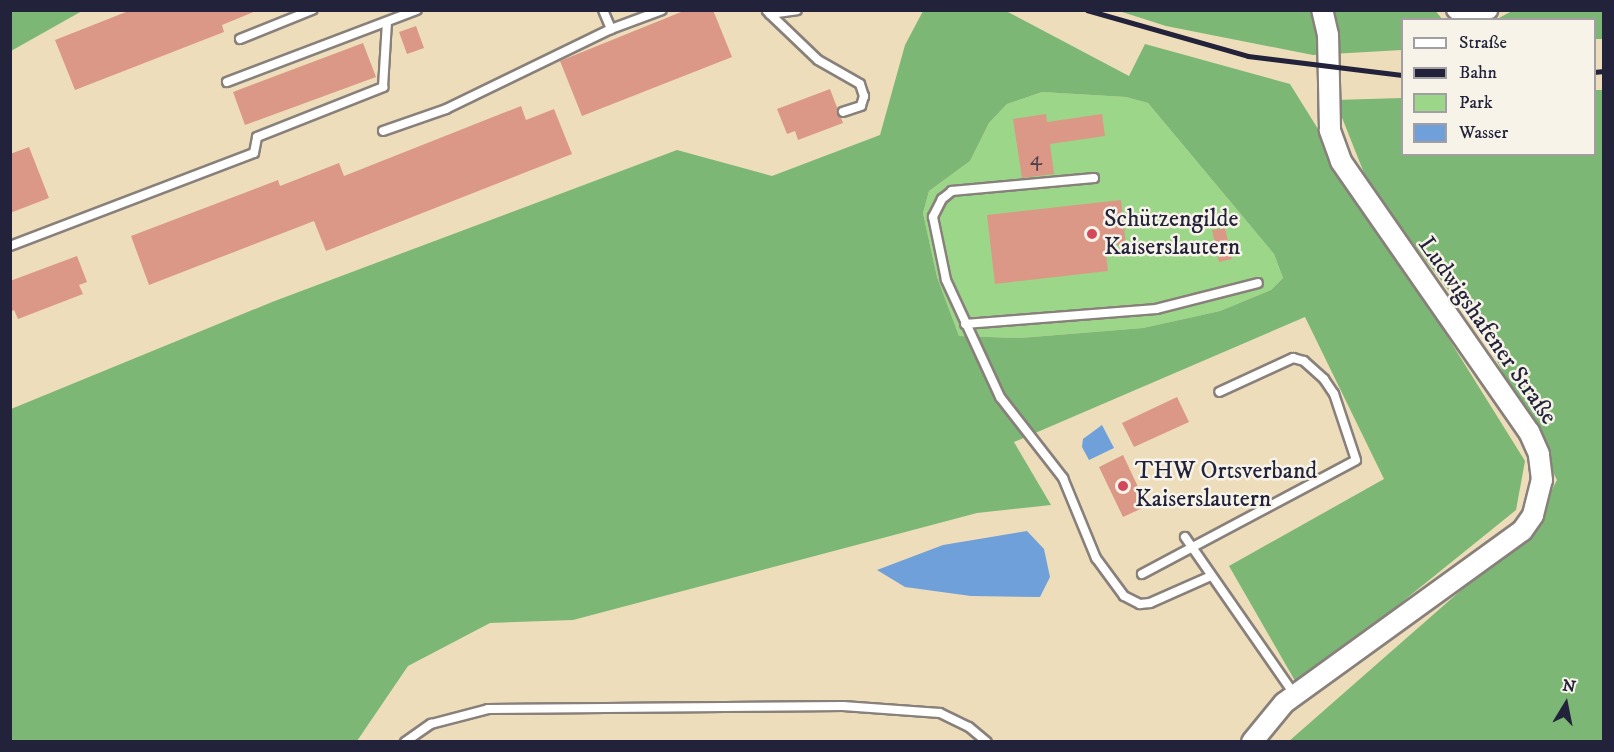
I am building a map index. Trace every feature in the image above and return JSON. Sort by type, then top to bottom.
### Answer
[{"type":"street","name":"Ludwigshafener Straße","points":[[1252,741],[1295,695],[1511,541],[1533,514],[1542,480],[1539,454],[1526,426],[1341,161],[1330,130],[1328,35],[1322,10]]},
{"type":"street","points":[[1455,10],[1464,16],[1489,10]]},
{"type":"lane","points":[[240,39],[312,10]]},
{"type":"lane","points":[[227,82],[417,10]]},
{"type":"lane","points":[[603,10],[610,29]]},
{"type":"lane","points":[[383,131],[446,109],[610,29],[662,10]]},
{"type":"lane","points":[[768,12],[797,10]]},
{"type":"lane","points":[[768,12],[818,60],[860,84],[864,96],[861,106],[843,112]]},
{"type":"lane","points":[[10,246],[254,153],[257,137],[383,87],[387,22]]},
{"type":"lane","points":[[1094,178],[963,188],[942,199],[933,217],[933,230],[946,280],[1000,397],[1063,478],[1096,558],[1124,596],[1140,604],[1150,603],[1211,576]]},
{"type":"lane","points":[[965,324],[1156,309],[1258,283]]},
{"type":"lane","points":[[1142,574],[1356,459],[1334,394],[1324,379],[1304,361],[1293,358],[1219,392]]},
{"type":"lane","points":[[1185,537],[1191,549],[1295,695]]},
{"type":"lane","points":[[405,741],[431,724],[488,709],[843,706],[940,713],[969,727],[987,741]]},
{"type":"green space","points":[[11,10],[82,10],[82,11],[11,51]]},
{"type":"green space","points":[[1435,10],[1441,18],[1401,18],[1401,50],[1313,55],[1166,26],[1119,11]]},
{"type":"green space","points":[[923,11],[1006,11],[1129,76],[1145,44],[1290,84],[1525,461],[1516,510],[1298,686],[1229,566],[1384,479],[1305,317],[1014,442],[1051,505],[977,513],[573,620],[490,623],[408,666],[357,741],[11,742],[11,409],[272,302],[677,150],[772,176],[880,135],[905,45]],"holes":[[[1042,92],[1126,97],[1148,103],[1274,254],[1283,278],[1271,290],[1220,311],[1143,328],[1020,338],[959,336],[937,277],[923,213],[929,191],[970,161],[989,123],[1007,104]]]},
{"type":"green space","points":[[1512,11],[1603,11],[1603,39],[1596,39],[1596,18],[1499,18]]},
{"type":"green space","points":[[1596,90],[1603,90],[1603,741],[1288,742],[1532,528],[1557,480],[1488,343],[1368,183],[1335,100],[1401,98],[1401,156],[1596,156]]},
{"type":"green space","name":"Schützengilde Kaiserslautern","points":[[1042,92],[1126,97],[1148,103],[1274,254],[1283,278],[1271,290],[1220,311],[1143,328],[1020,338],[959,336],[937,277],[923,213],[929,191],[970,161],[989,123],[1007,104]]},
{"type":"water","points":[[1102,425],[1114,448],[1089,460],[1082,447],[1083,439]]},
{"type":"water","points":[[1027,531],[1044,549],[1050,577],[1040,597],[971,596],[905,587],[877,570],[943,545]]},
{"type":"building","points":[[131,10],[256,11],[222,25],[224,32],[75,90],[55,40]]},
{"type":"building","points":[[686,10],[713,10],[732,57],[582,116],[560,61]]},
{"type":"building","points":[[416,26],[424,48],[407,54],[399,32]]},
{"type":"building","points":[[363,43],[376,77],[245,125],[233,92]]},
{"type":"building","points":[[830,89],[843,123],[798,140],[795,131],[787,134],[777,109]]},
{"type":"building","points":[[521,106],[526,120],[554,109],[572,154],[326,251],[314,221],[149,285],[131,236],[278,180],[280,186],[339,163],[344,176]]},
{"type":"building","points":[[1046,114],[1047,122],[1102,114],[1105,136],[1050,144],[1054,174],[1022,178],[1013,119]]},
{"type":"building","points":[[29,147],[49,198],[10,213],[10,154]]},
{"type":"building","points":[[1121,200],[1126,244],[1105,246],[1108,271],[995,284],[987,215]]},
{"type":"building","points":[[1225,228],[1232,259],[1219,262],[1212,230]]},
{"type":"building","points":[[77,256],[87,282],[79,285],[83,294],[18,319],[14,310],[10,312],[10,281]]},
{"type":"building","points":[[1177,397],[1189,422],[1134,447],[1122,423]]},
{"type":"building","name":"THW Ortsverband Kaiserslautern","points":[[1123,455],[1147,506],[1123,517],[1099,467]]},
{"type":"railway","points":[[1087,10],[1248,56],[1401,75]]},
{"type":"railway","points":[[1596,72],[1604,71]]},
{"type":"place","name":"Schützengilde Kaiserslautern","points":[[1092,234]]},
{"type":"place","name":"THW Ortsverband Kaiserslautern","points":[[1123,486]]}]
